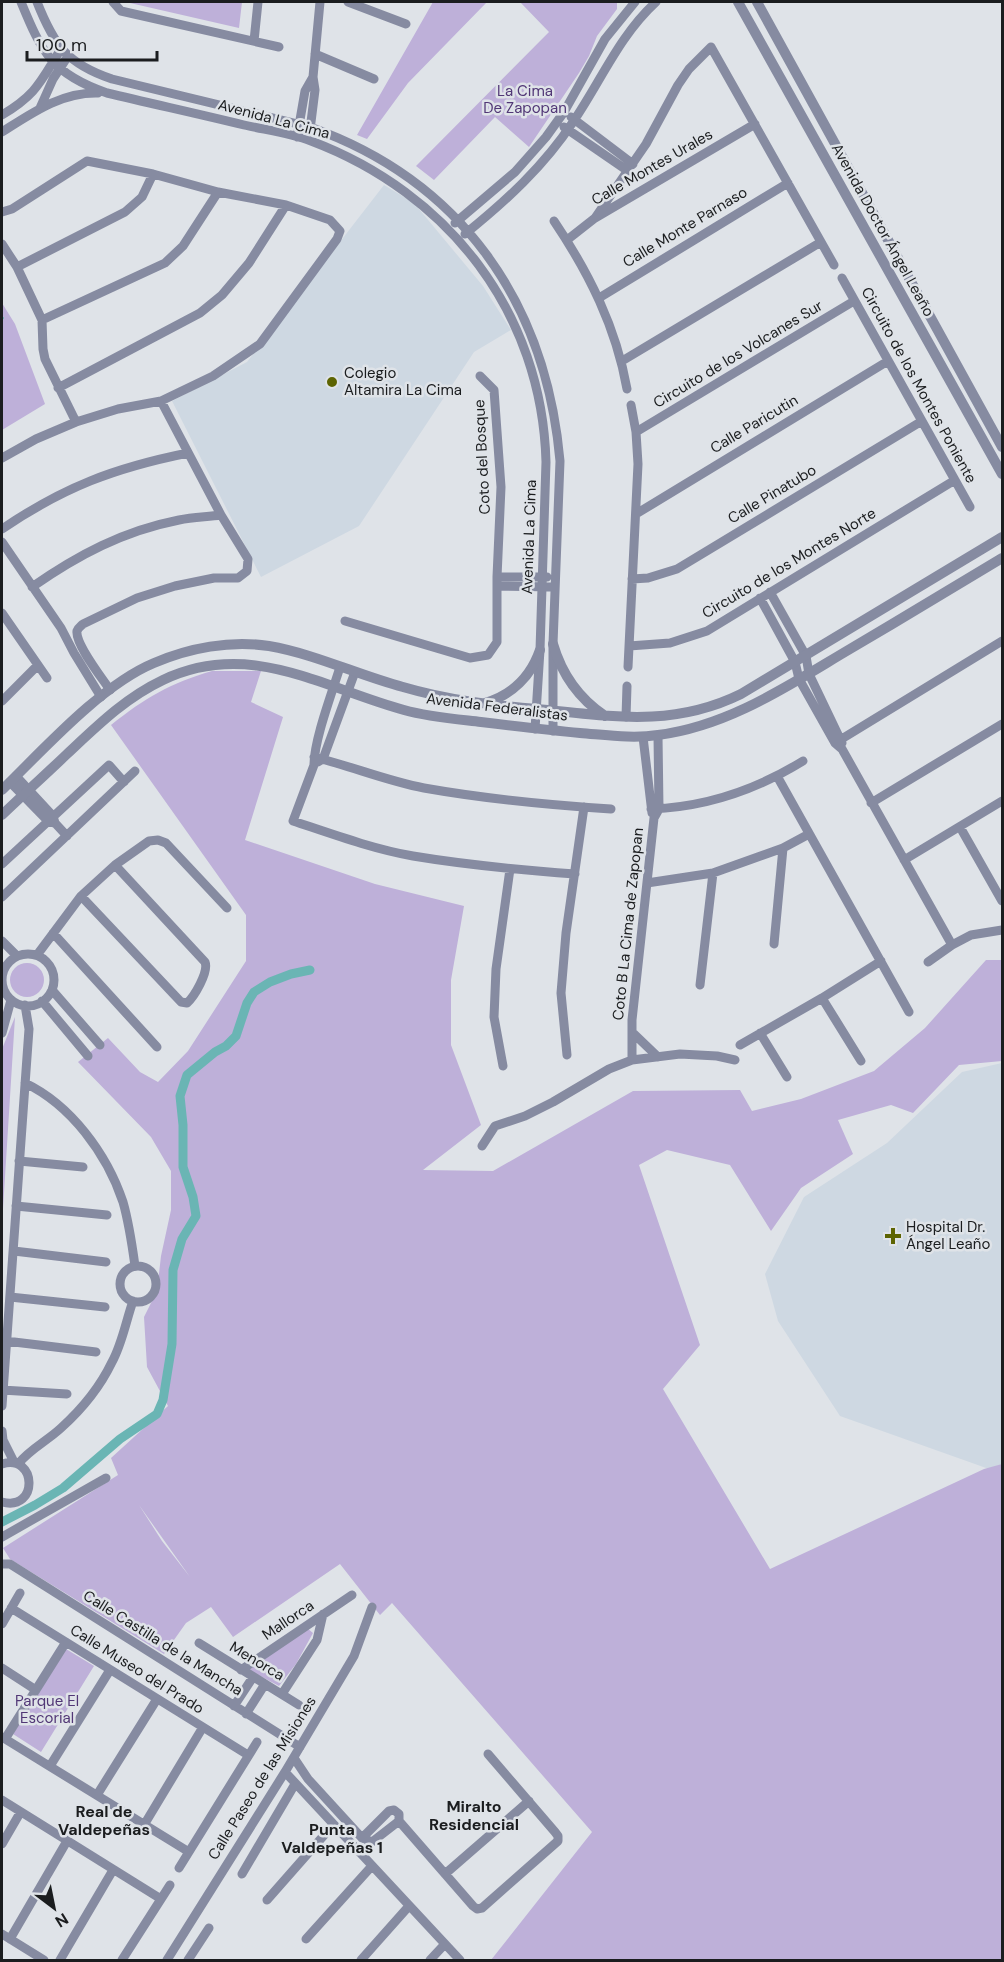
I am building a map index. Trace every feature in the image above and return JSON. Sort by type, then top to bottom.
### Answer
[{"type":"street","name":"Avenida La Cima","points":[[21,2],[40,44],[56,66],[86,86],[107,93],[297,137],[346,156],[385,177],[421,203],[449,228],[479,264],[504,305],[524,349],[533,374],[546,435],[540,650],[535,729]]},
{"type":"street","points":[[2,115],[28,97],[56,66],[65,52],[37,2]]},
{"type":"street","points":[[113,2],[121,11],[279,47]]},
{"type":"street","points":[[254,41],[258,2]]},
{"type":"street","points":[[308,140],[315,90],[313,77],[320,2]]},
{"type":"street","points":[[348,2],[406,24]]},
{"type":"street","points":[[449,228],[515,171],[558,122],[605,39],[636,2]]},
{"type":"street","points":[[459,239],[524,182],[568,130],[625,36],[656,2]]},
{"type":"street","name":"Avenida Doctor Ángel Leaño","points":[[738,2],[1002,474]]},
{"type":"street","name":"Avenida Doctor Ángel Leaño","points":[[757,2],[1002,447]]},
{"type":"street","points":[[594,218],[630,168],[678,84],[711,47],[834,265]]},
{"type":"street","name":"Avenida La Cima","points":[[65,52],[88,70],[112,79],[331,134],[388,162],[430,194],[468,231],[489,258],[527,322],[544,370],[558,434],[560,461],[553,644],[553,731]]},
{"type":"street","points":[[315,54],[374,80]]},
{"type":"street","points":[[40,108],[56,66]]},
{"type":"street","points":[[297,137],[305,91],[313,77]]},
{"type":"street","points":[[2,132],[40,108],[66,97],[80,93],[107,93]]},
{"type":"street","points":[[564,112],[630,168]]},
{"type":"street","points":[[558,122],[630,168]]},
{"type":"street","name":"Calle Montes Urales","points":[[567,240],[594,218],[754,124]]},
{"type":"street","points":[[2,212],[12,209],[87,161],[153,174],[218,192],[286,206],[330,220],[340,231],[337,239],[260,344],[213,376],[161,401],[118,409],[76,422],[36,439],[2,458]]},
{"type":"street","points":[[17,267],[125,212],[142,197],[153,174]]},
{"type":"street","name":"Calle Monte Parnaso","points":[[599,298],[788,183]]},
{"type":"street","points":[[42,320],[165,263],[183,246],[218,192]]},
{"type":"street","points":[[58,388],[200,313],[222,295],[249,263],[286,206]]},
{"type":"street","points":[[554,221],[599,298],[622,361],[627,389]]},
{"type":"street","points":[[622,361],[821,242]]},
{"type":"street","points":[[2,244],[17,267],[42,320],[45,359],[76,422]]},
{"type":"street","name":"Circuito de los Montes Poniente","points":[[842,278],[970,507]]},
{"type":"street","name":"Circuito de los Volcanes Sur","points":[[636,432],[854,301]]},
{"type":"street","name":"Calle Paricutin","points":[[636,514],[888,361]]},
{"type":"street","name":"Coto del Bosque","points":[[345,621],[470,658],[488,655],[497,642],[501,487],[494,390],[480,376]]},
{"type":"street","points":[[106,693],[97,670],[81,647],[77,633],[83,624],[137,598],[175,586],[214,578],[238,578],[247,571],[248,559],[221,515],[161,401]]},
{"type":"street","points":[[628,667],[638,464],[631,405]]},
{"type":"street","points":[[975,425],[986,418]]},
{"type":"street","name":"Calle Pinatubo","points":[[633,579],[648,578],[677,569],[921,421]]},
{"type":"street","points":[[2,529],[68,489],[106,473],[147,461],[188,453]]},
{"type":"street","name":"Circuito de los Montes Norte","points":[[629,646],[670,643],[697,635],[955,480]]},
{"type":"street","points":[[32,587],[66,564],[102,544],[170,522],[221,515]]},
{"type":"street","name":"Avenida Federalistas","points":[[2,790],[106,693],[152,664],[207,647],[239,644],[291,651],[440,697],[480,704],[626,717],[668,716],[711,707],[741,694],[1002,537]]},
{"type":"street","points":[[2,542],[61,628],[88,676],[106,693]]},
{"type":"street","name":"Avenida Federalistas","points":[[2,815],[109,714],[138,693],[188,670],[212,664],[257,664],[280,669],[405,710],[435,716],[553,731],[658,736],[691,730],[745,710],[1002,558]]},
{"type":"street","points":[[497,582],[555,582]]},
{"type":"street","points":[[770,592],[806,656],[809,674],[840,744],[952,945]]},
{"type":"street","points":[[760,598],[795,662],[799,680],[840,744]]},
{"type":"street","points":[[2,612],[47,678]]},
{"type":"street","points":[[782,636],[792,629]]},
{"type":"street","points":[[840,744],[1002,641]]},
{"type":"street","points":[[553,644],[561,666],[573,687],[605,716]]},
{"type":"street","points":[[480,704],[505,695],[519,685],[534,665],[540,650]]},
{"type":"street","points":[[2,700],[38,665]]},
{"type":"street","points":[[317,761],[328,705],[340,667]]},
{"type":"street","points":[[88,676],[97,670]]},
{"type":"street","points":[[355,672],[293,821],[351,840],[412,856],[510,869],[575,874]]},
{"type":"street","points":[[626,717],[627,686]]},
{"type":"street","points":[[328,705],[341,710]]},
{"type":"street","points":[[871,802],[1002,724]]},
{"type":"street","name":"Coto B La Cima de Zapopan","points":[[632,1060],[632,1020],[655,812],[658,736]]},
{"type":"street","name":"Coto B La Cima de Zapopan","points":[[643,737],[655,812]]},
{"type":"street","points":[[317,761],[423,788],[611,809]]},
{"type":"street","points":[[655,812],[719,799],[758,785],[802,761]]},
{"type":"street","points":[[2,864],[109,765],[124,782]]},
{"type":"street","points":[[2,897],[135,771]]},
{"type":"street","points":[[777,776],[909,1012]]},
{"type":"street","points":[[13,779],[67,836]]},
{"type":"street","points":[[904,860],[1002,801]]},
{"type":"street","points":[[567,1055],[561,993],[566,933],[584,807]]},
{"type":"street","points":[[960,827],[998,883],[1002,901]]},
{"type":"street","points":[[647,883],[713,873],[783,848],[809,834]]},
{"type":"street","points":[[37,955],[81,896],[115,864],[149,841],[158,840],[166,843],[227,908]]},
{"type":"street","points":[[774,944],[783,848]]},
{"type":"street","points":[[81,896],[182,1002],[187,1003],[191,1000],[207,967],[205,962],[115,864]]},
{"type":"street","points":[[502,1066],[494,1017],[496,969],[510,869]]},
{"type":"street","points":[[700,985],[713,873]]},
{"type":"street","points":[[2,882],[9,890]]},
{"type":"street","points":[[928,962],[971,935],[1002,930]]},
{"type":"street","points":[[53,933],[157,1047]]},
{"type":"street","points":[[2,940],[17,956]]},
{"type":"street","points":[[37,955],[52,969],[54,980],[52,990],[42,1001],[34,1005],[12,1000],[5,993],[2,983],[4,962],[17,956],[37,955]]},
{"type":"street","points":[[740,1045],[822,998],[880,961]]},
{"type":"street","points":[[52,990],[100,1045]]},
{"type":"street","points":[[822,998],[861,1061]]},
{"type":"street","points":[[2,1033],[12,1000]]},
{"type":"street","points":[[42,1001],[88,1056]]},
{"type":"street","points":[[2,1406],[29,1029],[26,1005]]},
{"type":"street","name":"Coto B La Cima de Zapopan","points":[[633,1033],[658,1057]]},
{"type":"street","points":[[760,1033],[787,1077]]},
{"type":"street","points":[[482,1146],[495,1126],[525,1116],[609,1070],[632,1060],[680,1054],[717,1056],[735,1060]]},
{"type":"street","points":[[25,1083],[38,1089],[70,1115],[92,1142],[109,1170],[131,1233],[135,1266]]},
{"type":"street","points":[[20,1161],[83,1167]]},
{"type":"street","points":[[16,1206],[107,1215]]},
{"type":"street","points":[[14,1251],[106,1262]]},
{"type":"street","points":[[135,1266],[142,1266],[153,1274],[155,1288],[147,1299],[140,1301],[133,1301],[122,1293],[120,1279],[129,1268],[135,1266]]},
{"type":"street","points":[[10,1297],[105,1307]]},
{"type":"street","points":[[2,1464],[16,1463],[60,1429],[82,1407],[113,1361],[133,1301]]},
{"type":"street","points":[[6,1341],[96,1352]]},
{"type":"street","points":[[2,1389],[67,1394]]},
{"type":"street","points":[[2,1431],[3,1440],[16,1463],[28,1474],[29,1489],[19,1501],[2,1502]]},
{"type":"street","points":[[2,1537],[106,1478]]},
{"type":"street","name":"Calle Castilla de la Mancha","points":[[6,1564],[300,1747]]},
{"type":"street","points":[[2,1624],[20,1593]]},
{"type":"street","name":"Mallorca","points":[[241,1670],[352,1595]]},
{"type":"street","name":"Calle Paseo de las Misiones","points":[[167,1960],[294,1758],[354,1656],[372,1607]]},
{"type":"street","name":"Calle Museo del Prado","points":[[11,1608],[248,1755]]},
{"type":"street","points":[[282,1695],[317,1640],[323,1614]]},
{"type":"street","points":[[66,1642],[3,1738],[189,1852]]},
{"type":"street","name":"Menorca","points":[[199,1643],[299,1705]]},
{"type":"street","points":[[2,1668],[36,1690]]},
{"type":"street","points":[[50,1766],[110,1670]]},
{"type":"street","points":[[234,1706],[254,1677]]},
{"type":"street","points":[[246,1714],[265,1684]]},
{"type":"street","points":[[97,1795],[157,1699]]},
{"type":"street","points":[[144,1824],[203,1727]]},
{"type":"street","points":[[179,1868],[257,1742]]},
{"type":"street","points":[[362,1838],[389,1811],[394,1810],[399,1814],[399,1821],[473,1906],[477,1909],[482,1908],[558,1841],[558,1836],[488,1754]]},
{"type":"street","points":[[294,1758],[308,1779],[362,1838],[372,1842],[399,1821]]},
{"type":"street","points":[[285,1772],[460,1960]]},
{"type":"street","points":[[230,1859],[244,1871],[296,1784]]},
{"type":"street","points":[[2,1800],[161,1899]]},
{"type":"street","points":[[445,1874],[529,1801]]},
{"type":"street","points":[[2,1844],[20,1812]]},
{"type":"street","points":[[267,1900],[333,1825]]},
{"type":"street","points":[[44,1960],[6,1937],[67,1841]]},
{"type":"street","points":[[306,1940],[371,1867]]},
{"type":"street","points":[[60,1960],[114,1870]]},
{"type":"street","points":[[122,1960],[170,1884]]},
{"type":"street","points":[[361,1960],[409,1906]]},
{"type":"street","points":[[174,1948],[188,1960],[209,1928]]},
{"type":"street","points":[[430,1960],[444,1944]]},
{"type":"shaded area","name":"Colegio Altamira La Cima","points":[[384,185],[414,203],[483,286],[511,330],[474,352],[359,526],[261,577],[172,401],[247,362]]},
{"type":"shaded area","name":"Hospital Dr. Ángel Leaño","points":[[1002,1063],[1002,1464],[989,1469],[840,1416],[778,1321],[765,1274],[804,1197],[887,1143],[962,1072]]},
{"type":"green space","points":[[126,2],[242,2],[239,28]]},
{"type":"green space","points":[[433,2],[487,2],[408,83],[367,139],[357,135]]},
{"type":"green space","name":"La Cima De Zapopan","points":[[520,2],[617,2],[617,9],[597,36],[579,73],[529,147],[495,117],[434,180],[416,166],[549,32]]},
{"type":"green space","points":[[2,303],[15,324],[45,404],[2,430]]},
{"type":"green space","points":[[212,671],[261,671],[251,702],[283,717],[245,840],[375,884],[464,906],[451,980],[451,1045],[481,1125],[423,1170],[493,1171],[633,1091],[740,1090],[752,1111],[801,1099],[874,1071],[925,1028],[986,960],[1002,960],[1002,1061],[959,1065],[913,1113],[891,1105],[838,1120],[853,1154],[801,1188],[771,1231],[730,1165],[667,1150],[639,1165],[700,1345],[663,1389],[770,1569],[984,1469],[1002,1464],[1002,1960],[491,1960],[592,1832],[392,1603],[380,1615],[340,1564],[233,1637],[211,1607],[186,1623],[164,1654],[10,1559],[3,1548],[118,1475],[111,1458],[168,1406],[147,1367],[144,1317],[157,1291],[161,1256],[171,1210],[171,1171],[151,1137],[78,1062],[108,1038],[140,1072],[158,1082],[188,1051],[246,961],[246,915],[111,725],[158,692]],"holes":[[[139,1505],[190,1577],[162,1541]]]},
{"type":"green space","points":[[27,963],[39,968],[44,980],[39,992],[27,997],[15,992],[10,980],[15,968]]},
{"type":"green space","points":[[15,1017],[2,1225],[2,1049]]},
{"type":"green space","points":[[307,1628],[313,1633],[296,1664],[279,1686],[249,1670]]},
{"type":"green space","name":"Parque El Escorial","points":[[66,1649],[94,1666],[41,1752],[13,1734]]},
{"type":"waterway","points":[[2,1522],[63,1488],[120,1439],[157,1414],[163,1400],[172,1344],[173,1270],[182,1239],[196,1216],[193,1197],[183,1167],[180,1096],[187,1075],[236,1036],[247,1003],[254,992],[270,982],[310,970]]},
{"type":"place","name":"Colegio Altamira La Cima","points":[[332,382]]},
{"type":"place","name":"Hospital Dr. Ángel Leaño","points":[[893,1236]]},
{"type":"district","name":"Miralto Residencial","points":[[474,1815]]},
{"type":"district","name":"Real de Valdepeñas","points":[[104,1820]]},
{"type":"district","name":"Punta Valdepeñas 1","points":[[332,1838]]}]
